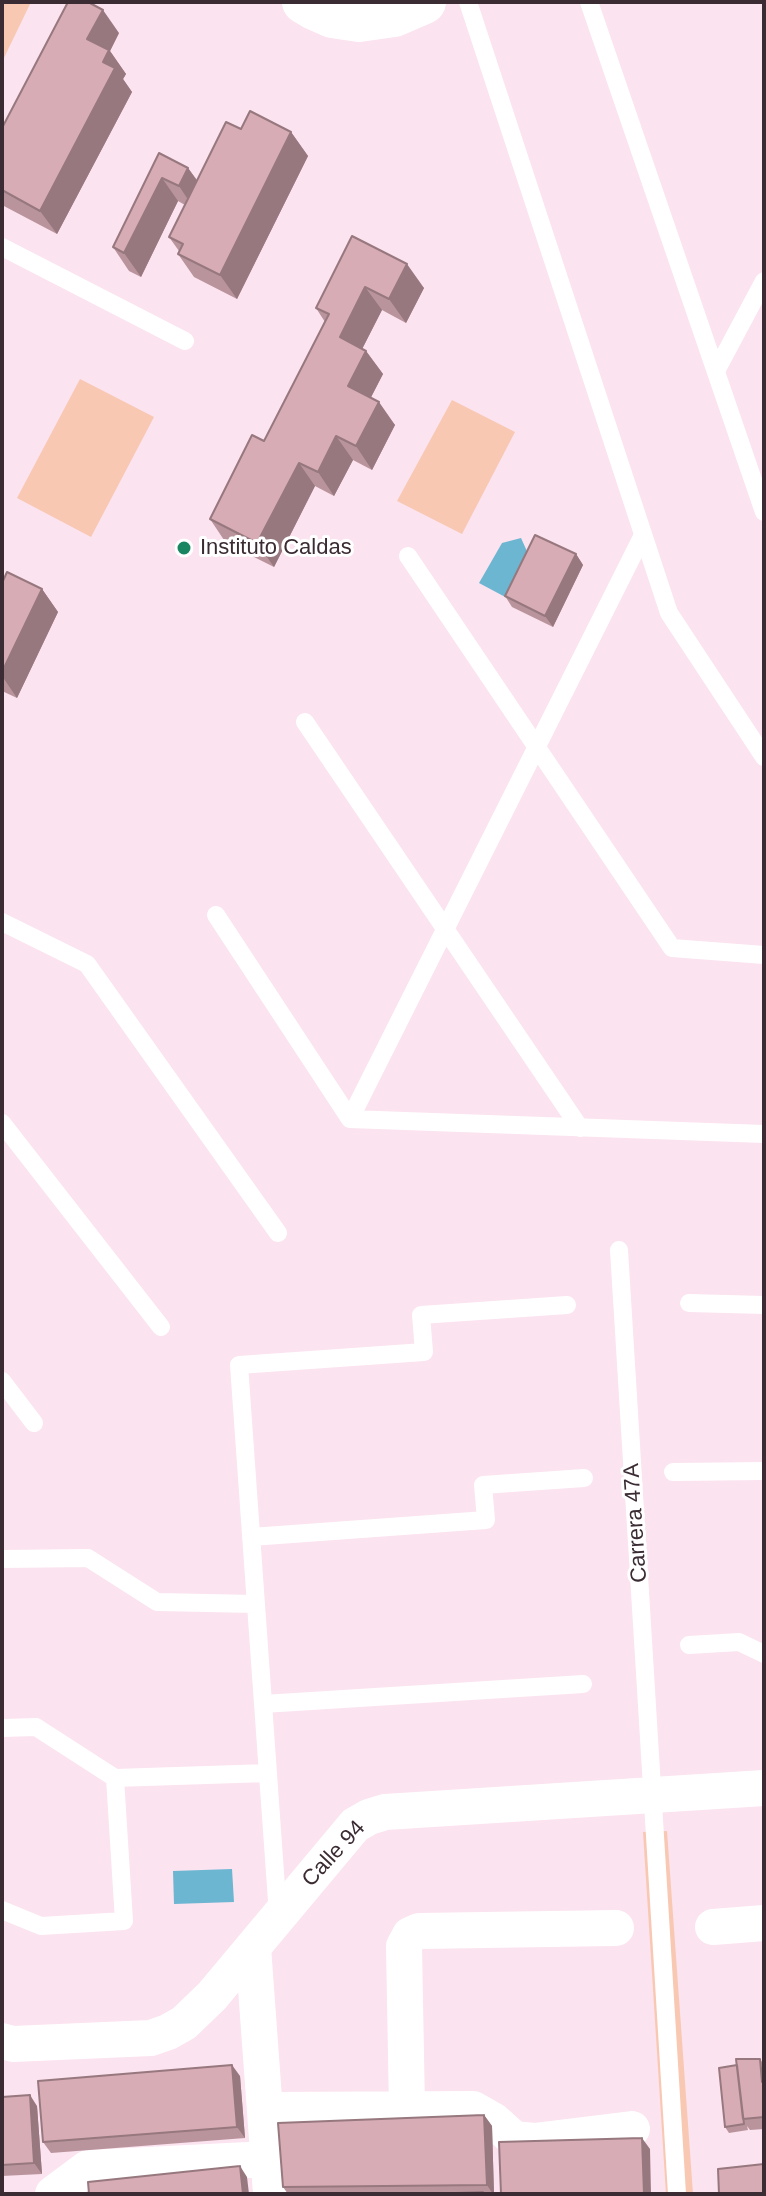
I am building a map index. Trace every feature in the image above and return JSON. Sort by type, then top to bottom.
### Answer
[{"type":"street","points":[[304,2],[332,16],[359,20],[394,15],[424,2]]},
{"type":"street","name":"Calle 94","points":[[6,2045],[151,2038],[184,2023],[198,2011],[355,1825],[369,1817],[385,1812],[764,1788]]},
{"type":"street","points":[[713,1927],[764,1923]]},
{"type":"street","points":[[407,2108],[404,1946],[410,1935],[419,1931],[616,1928]]},
{"type":"street","points":[[53,2194],[88,2168],[270,2177],[253,1947]]},
{"type":"street","points":[[265,2110],[473,2109],[494,2121],[514,2139],[534,2141],[632,2129]]},
{"type":"lane","points":[[468,2],[669,613],[764,757]]},
{"type":"lane","points":[[589,2],[764,512]]},
{"type":"lane","points":[[2,247],[185,341]]},
{"type":"lane","points":[[716,371],[764,281]]},
{"type":"lane","points":[[350,1119],[643,535]]},
{"type":"lane","points":[[408,556],[672,948],[764,955]]},
{"type":"lane","points":[[305,722],[580,1128]]},
{"type":"lane","points":[[216,915],[350,1119]]},
{"type":"lane","points":[[5,929],[87,964],[278,1233]]},
{"type":"lane","points":[[350,1119],[764,1134]]},
{"type":"lane","points":[[2,1123],[161,1327]]},
{"type":"lane","name":"Carrera 47A","points":[[619,1250],[677,2194]]},
{"type":"lane","points":[[689,1303],[764,1305]]},
{"type":"lane","points":[[278,1917],[239,1365],[424,1352],[421,1315],[567,1305]]},
{"type":"lane","points":[[2,1381],[34,1423]]},
{"type":"lane","points":[[673,1472],[764,1471]]},
{"type":"lane","points":[[251,1537],[486,1520],[483,1485],[584,1478]]},
{"type":"lane","points":[[2,1559],[88,1558],[157,1602],[256,1604]]},
{"type":"lane","points":[[689,1645],[739,1642],[764,1654]]},
{"type":"lane","points":[[263,1704],[583,1684]]},
{"type":"lane","points":[[2,1728],[36,1727],[115,1778],[268,1773]]},
{"type":"lane","points":[[2,1910],[41,1926],[124,1921],[115,1778]]},
{"type":"shaded area","points":[[2,2],[31,2],[2,62]]},
{"type":"shaded area","points":[[80,379],[154,417],[91,537],[17,498]]},
{"type":"shaded area","points":[[452,400],[515,432],[462,534],[397,501]]},
{"type":"shaded area","points":[[667,1831],[693,2194],[666,2194],[643,1832]]},
{"type":"water","points":[[521,538],[530,558],[509,599],[479,583],[502,543]]},
{"type":"water","points":[[232,1869],[234,1902],[174,1904],[173,1871]]},
{"type":"building","points":[[68,2],[88,2],[103,10],[87,39],[109,50],[103,62],[115,68],[40,211],[2,190],[2,128]]},
{"type":"building","points":[[250,111],[291,132],[220,275],[178,254],[183,244],[169,237],[226,122],[241,129]]},
{"type":"building","points":[[159,153],[188,168],[179,186],[162,178],[124,253],[113,247]]},
{"type":"building","points":[[352,236],[407,264],[389,299],[365,287],[340,337],[366,351],[348,386],[379,402],[356,446],[336,436],[318,472],[299,463],[257,543],[210,519],[252,435],[264,441],[329,314],[316,308]]},
{"type":"building","points":[[535,535],[576,554],[545,616],[505,596]]},
{"type":"building","points":[[7,572],[42,589],[2,672],[2,583]]},
{"type":"building","points":[[736,2059],[760,2059],[762,2082],[764,2068],[764,2117],[743,2119]]},
{"type":"building","points":[[232,2065],[237,2127],[43,2142],[38,2081]]},
{"type":"building","points":[[737,2065],[744,2124],[725,2127],[719,2068]]},
{"type":"building","points":[[30,2095],[34,2163],[2,2165],[2,2097]]},
{"type":"building","points":[[484,2115],[487,2185],[283,2187],[278,2123]]},
{"type":"building","points":[[642,2138],[644,2194],[501,2194],[499,2142]]},
{"type":"building","points":[[764,2164],[764,2194],[719,2194],[718,2169]]},
{"type":"building","points":[[240,2166],[243,2194],[89,2194],[88,2182]]},
{"type":"building","points":[[483,2192],[483,2194],[427,2194]]},
{"type":"place","name":"Instituto Caldas","points":[[184,548]]}]
